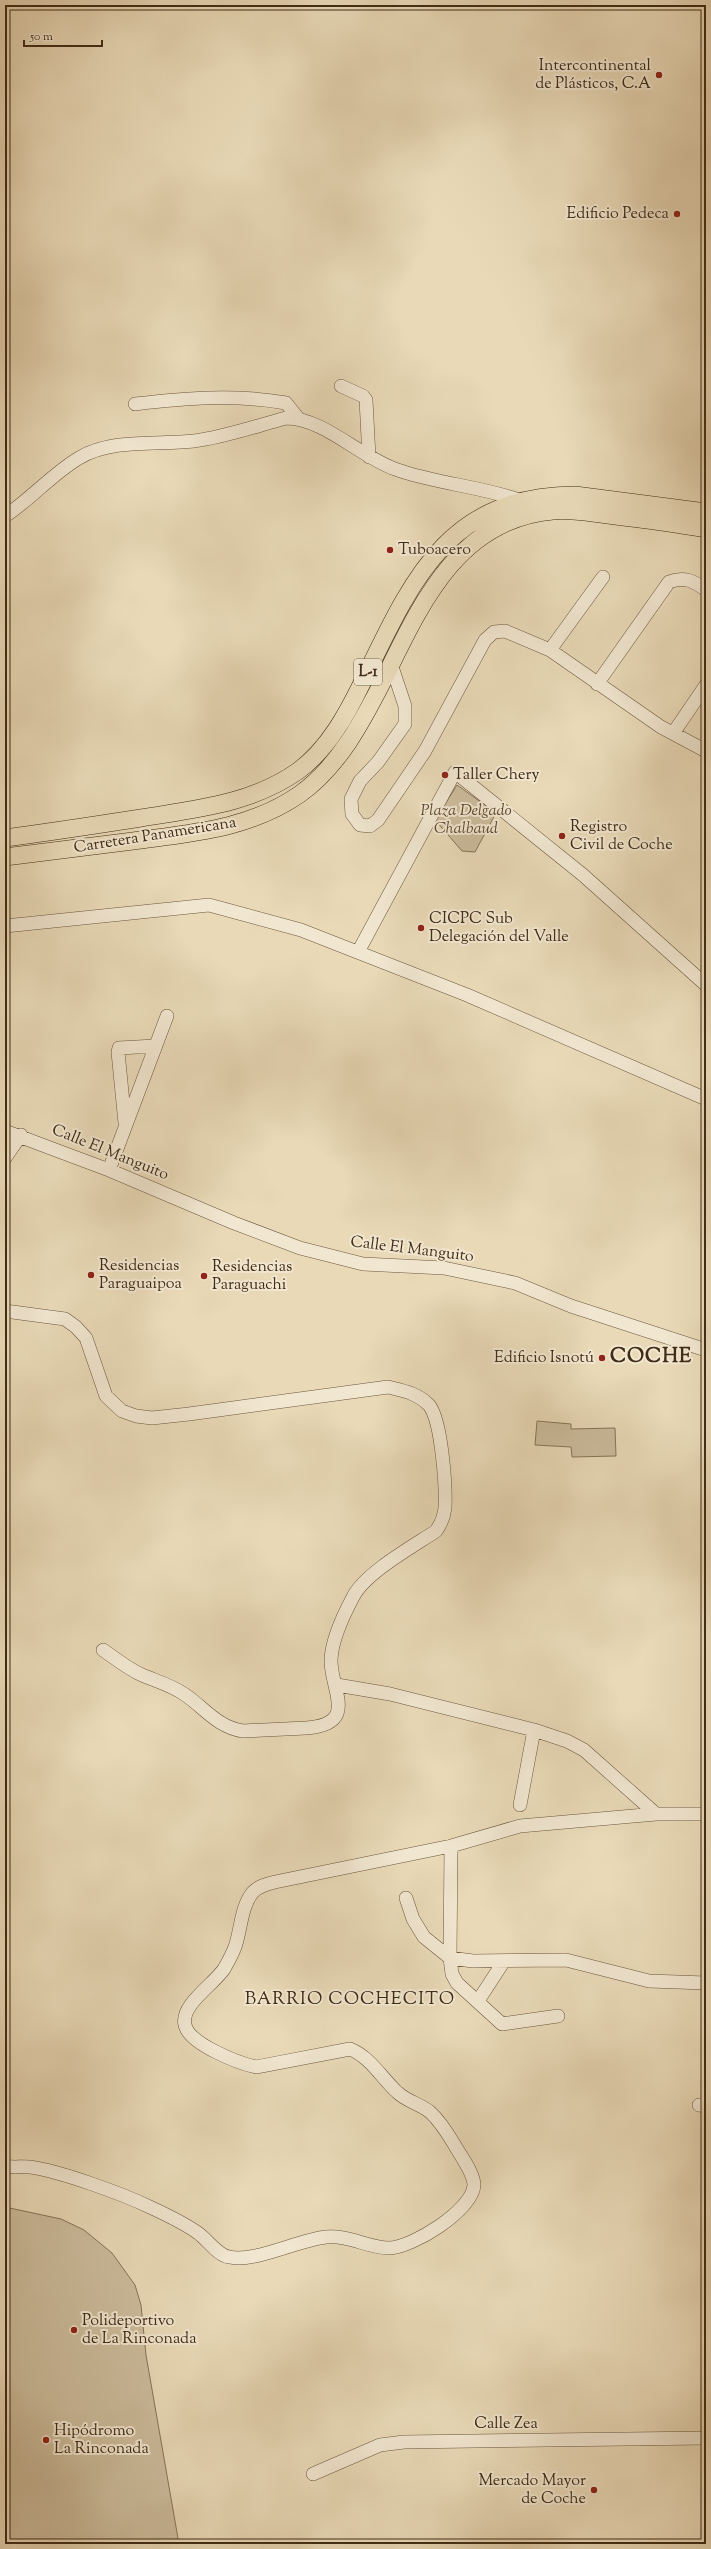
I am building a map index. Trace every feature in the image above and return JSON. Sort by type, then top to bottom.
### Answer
[{"type":"main road","name":"Carretera Panamericana","points":[[5,838],[202,809],[258,794],[298,771],[320,751],[346,715],[401,603],[433,556],[463,528],[479,517],[500,507],[554,495],[575,495],[706,512]]},
{"type":"main road","name":"Carretera Panamericana","points":[[5,857],[216,830],[272,811],[312,785],[354,736],[415,615],[446,570],[470,545],[499,524],[532,514],[570,511],[706,529]]},
{"type":"street","points":[[341,386],[363,396],[366,400],[369,457]]},
{"type":"street","points":[[135,404],[185,398],[257,398],[286,403],[298,418]]},
{"type":"street","points":[[5,516],[20,507],[78,458],[95,450],[144,443],[196,441],[286,418],[298,418],[311,422],[369,457],[395,469],[437,482],[503,494],[522,501]]},
{"type":"street","points":[[550,650],[603,577]]},
{"type":"street","points":[[597,684],[669,582],[678,578],[687,579],[706,590]]},
{"type":"street","points":[[391,664],[405,706],[405,724],[378,762],[360,781],[351,799],[352,814],[360,825],[370,826],[378,820],[425,751],[485,640],[494,632],[505,631],[550,650],[661,727],[674,732],[706,751]]},
{"type":"street","points":[[674,732],[706,685]]},
{"type":"street","points":[[358,952],[455,772],[583,875],[706,985]]},
{"type":"street","points":[[5,926],[209,905],[302,930],[467,995],[706,1098]]},
{"type":"street","points":[[109,1170],[167,1016]]},
{"type":"street","points":[[126,1126],[118,1052],[119,1048],[125,1046],[156,1046]]},
{"type":"street","name":"Calle El Manguito","points":[[5,1131],[21,1135],[109,1170],[234,1223],[300,1248],[363,1264],[444,1268],[515,1283],[571,1306],[706,1350]]},
{"type":"street","points":[[5,1158],[21,1135]]},
{"type":"street","points":[[5,1311],[65,1320],[76,1327],[86,1338],[106,1396],[122,1411],[136,1416],[152,1418],[189,1414],[388,1387],[415,1393],[430,1406],[440,1433],[444,1502],[442,1522],[436,1531],[363,1582],[353,1597],[333,1650],[331,1662],[337,1685],[337,1712],[324,1725],[243,1731],[223,1726],[184,1694],[169,1685],[141,1675],[103,1650]]},
{"type":"street","points":[[337,1685],[390,1694],[534,1730],[567,1741],[584,1750],[656,1814]]},
{"type":"street","points":[[520,1805],[534,1730]]},
{"type":"street","points":[[5,2166],[15,2168],[29,2167],[72,2178],[150,2207],[197,2232],[219,2252],[228,2257],[242,2258],[300,2241],[328,2237],[344,2238],[380,2247],[395,2248],[410,2242],[449,2221],[470,2198],[474,2183],[451,2139],[430,2112],[397,2092],[382,2074],[357,2052],[343,2049],[256,2067],[244,2065],[195,2040],[187,2033],[184,2024],[188,2008],[223,1971],[234,1949],[248,1901],[253,1892],[261,1886],[451,1846],[520,1826],[656,1814],[706,1814]]},
{"type":"street","points":[[451,1846],[450,1958],[454,1979],[504,2025],[558,2016]]},
{"type":"street","points":[[406,1898],[413,1919],[424,1937],[450,1958],[473,1961],[566,1960],[649,1981],[706,1983]]},
{"type":"street","points":[[478,2001],[504,1961]]},
{"type":"street","name":"Calle Zea","points":[[313,2474],[380,2445],[404,2442],[706,2438]]},
{"type":"green space","name":"Plaza Delgado Chalbaud","points":[[457,785],[496,813],[475,852],[462,851],[435,820]]},
{"type":"green space","points":[[537,1421],[571,1424],[571,1429],[615,1428],[616,1456],[572,1457],[571,1447],[535,1445]]},
{"type":"green space","name":"Polideportivo de La Rinconada","points":[[5,2207],[61,2219],[84,2230],[112,2253],[135,2285],[141,2305],[146,2355],[179,2544],[5,2544]]},
{"type":"place","name":"Intercontinental de Plásticos, C.A","points":[[659,75]]},
{"type":"place","name":"Edificio Pedeca","points":[[677,214]]},
{"type":"place","name":"Tuboacero","points":[[390,550]]},
{"type":"place","name":"Taller Chery","points":[[445,775]]},
{"type":"place","name":"Registro Civil de Coche","points":[[562,836]]},
{"type":"place","name":"CICPC Sub Delegación del Valle","points":[[421,928]]},
{"type":"place","name":"Residencias Paraguaipoa","points":[[91,1275]]},
{"type":"place","name":"Residencias Paraguachi","points":[[204,1276]]},
{"type":"place","name":"Edificio Isnotú","points":[[602,1358]]},
{"type":"place","name":"Polideportivo de La Rinconada","points":[[74,2330]]},
{"type":"place","name":"Hipódromo La Rinconada","points":[[46,2440]]},
{"type":"place","name":"Mercado Mayor de Coche","points":[[594,2490]]},
{"type":"district","name":"COCHE","points":[[651,1357]]},
{"type":"district","name":"BARRIO COCHECITO","points":[[350,2000]]}]
